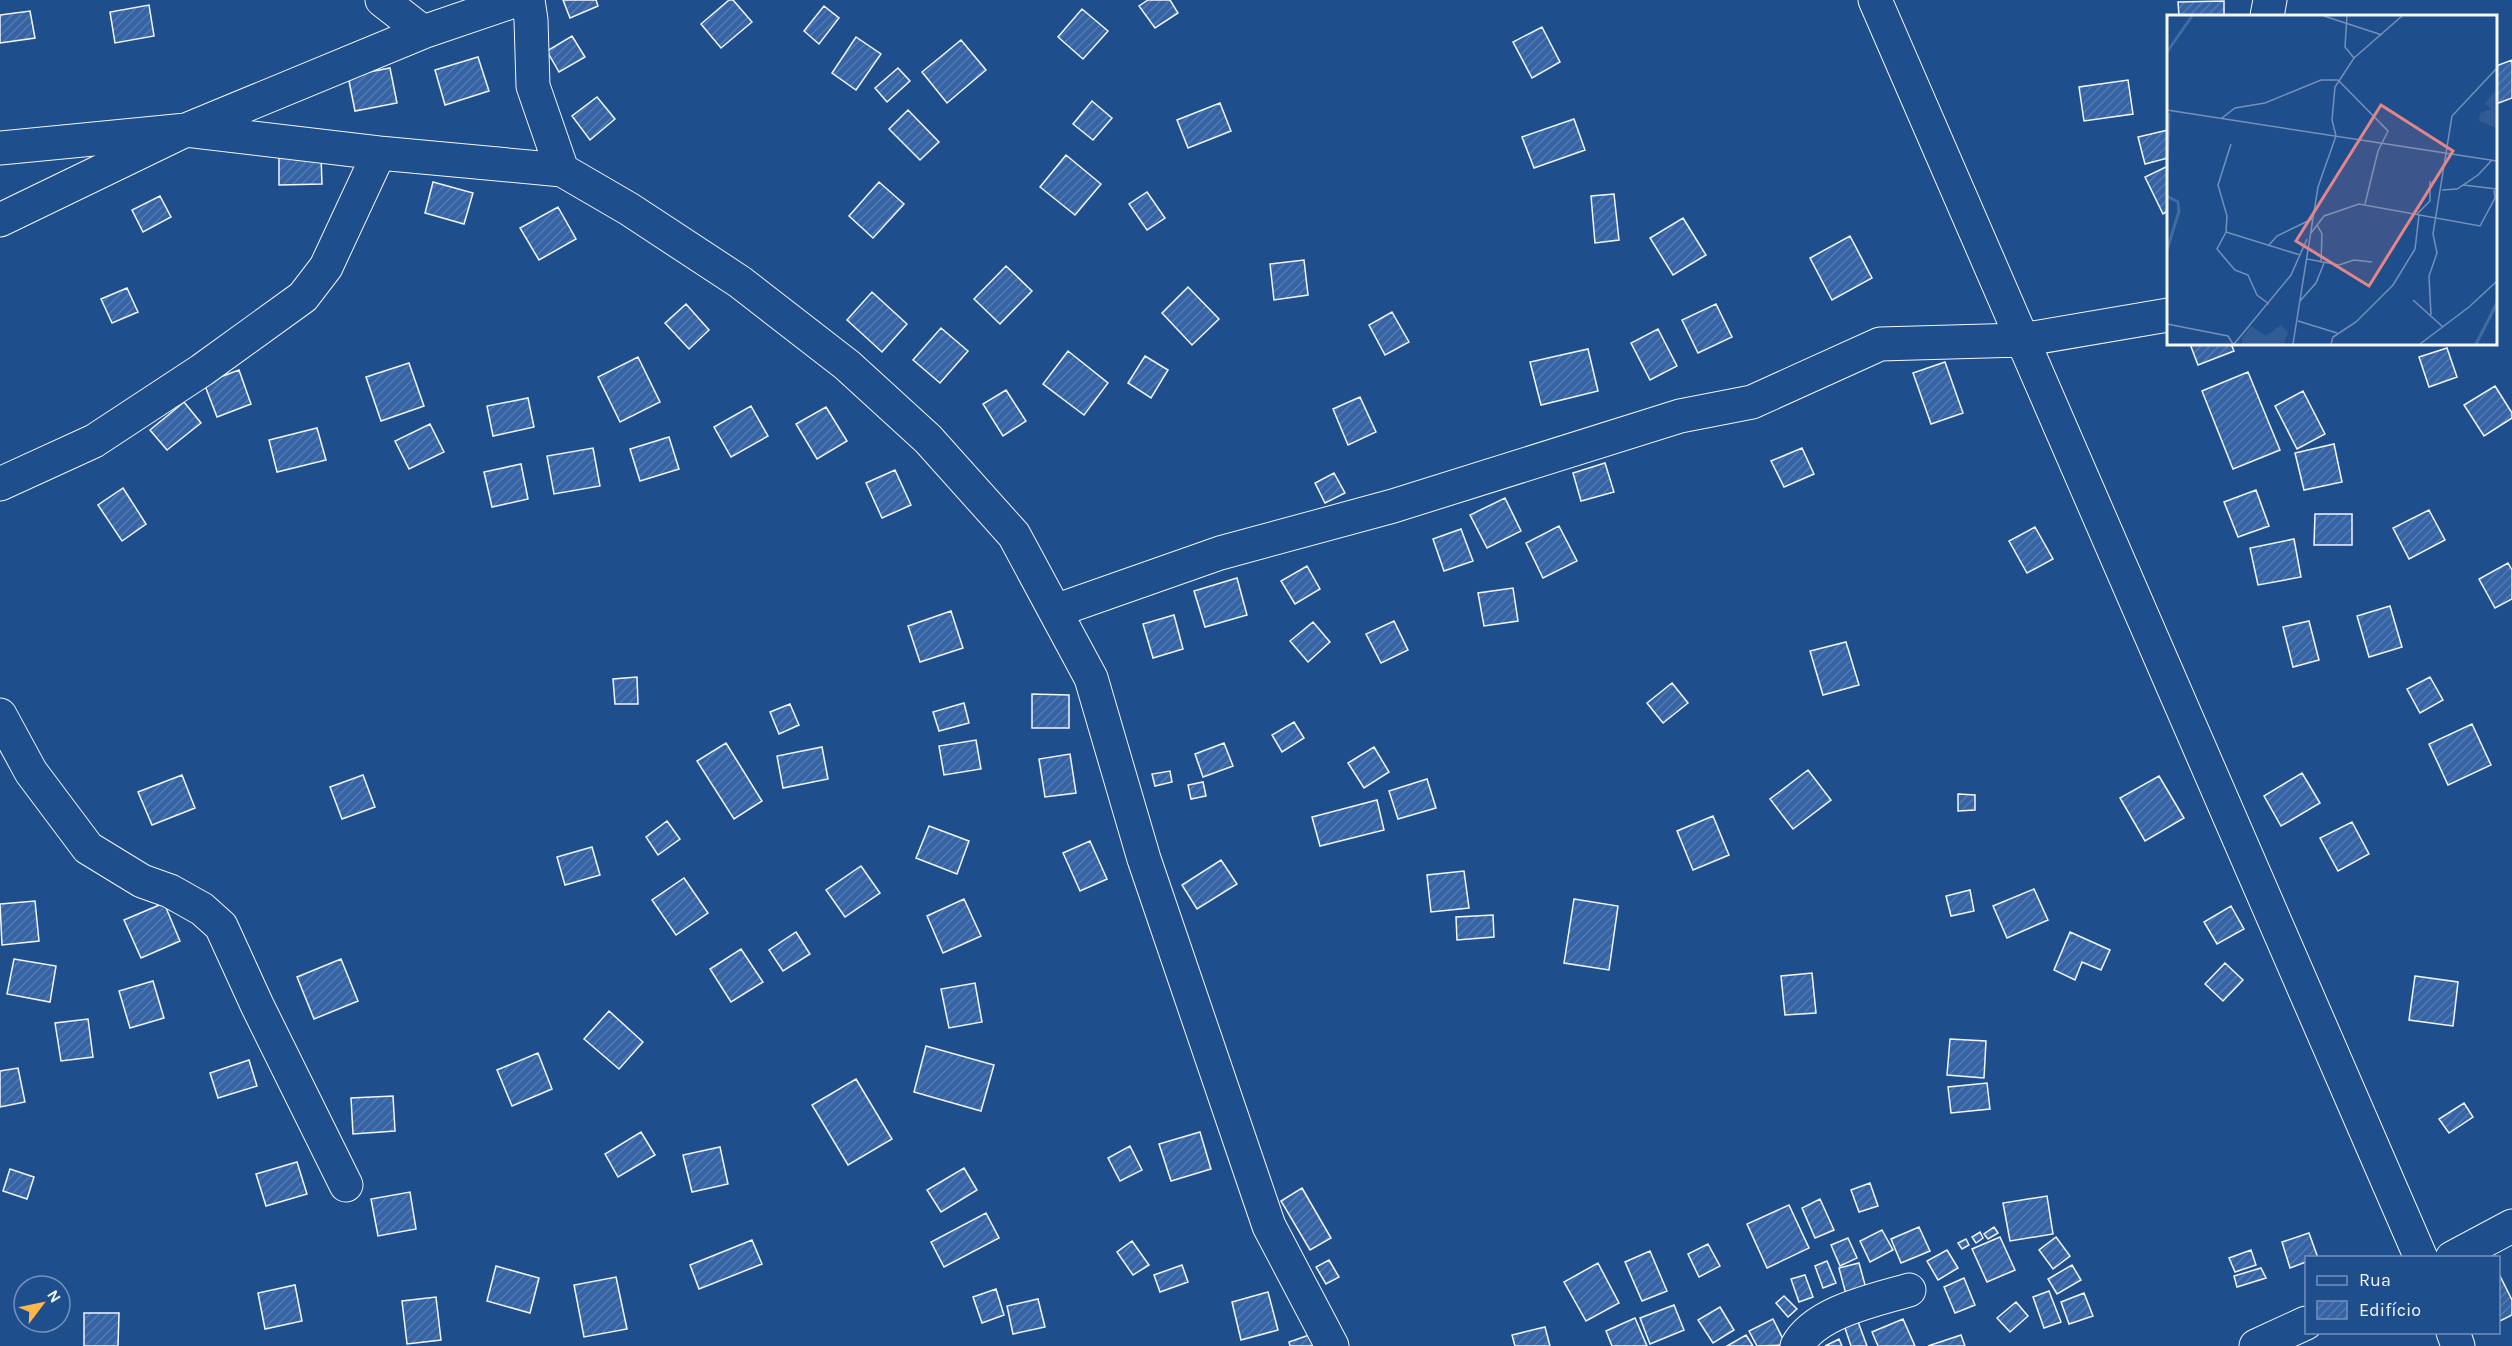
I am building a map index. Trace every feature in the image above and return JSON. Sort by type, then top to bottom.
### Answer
[{"type":"street","points":[[382,0],[423,32]]},
{"type":"street","points":[[0,220],[186,130],[423,32],[517,0]]},
{"type":"street","points":[[528,0],[531,20],[533,86],[562,170]]},
{"type":"street","points":[[1875,0],[2421,1256]]},
{"type":"street","points":[[2267,15],[2270,0]]},
{"type":"street","points":[[0,148],[186,130],[379,153],[562,170],[629,209],[740,282],[847,365],[928,439],[1014,535],[1091,678],[1144,859],[1269,1227],[1332,1346]]},
{"type":"street","points":[[0,484],[94,441],[202,370],[303,297],[326,267],[379,153]]},
{"type":"street","points":[[1055,611],[1220,553],[1393,506],[1680,416],[1752,402],[1880,344],[2021,340],[2167,315]]},
{"type":"street","points":[[0,715],[31,772],[88,848],[142,881],[170,891],[202,909],[220,926],[256,1005],[346,1185]]},
{"type":"street","points":[[2454,1256],[2512,1226]]},
{"type":"street","points":[[1797,1346],[1803,1336],[1819,1323],[1862,1303],[1909,1290]]},
{"type":"street","points":[[2256,1346],[2305,1324]]},
{"type":"building","points":[[563,0],[596,0],[598,6],[570,18]]},
{"type":"building","points":[[729,0],[733,0],[752,22],[721,48],[701,24]]},
{"type":"building","points":[[1148,0],[1170,0],[1178,13],[1155,28],[1139,6]]},
{"type":"building","points":[[2224,1],[2224,15],[2179,15],[2178,2]]},
{"type":"building","points":[[149,5],[154,36],[115,43],[110,12]]},
{"type":"building","points":[[824,6],[839,18],[819,44],[804,31]]},
{"type":"building","points":[[1082,9],[1108,31],[1083,59],[1058,37]]},
{"type":"building","points":[[30,11],[35,38],[0,43],[0,15]]},
{"type":"building","points":[[1542,27],[1560,62],[1532,78],[1513,42]]},
{"type":"building","points":[[572,36],[585,57],[559,72],[547,51]]},
{"type":"building","points":[[856,37],[881,54],[856,90],[832,73]]},
{"type":"building","points":[[961,40],[986,70],[947,103],[922,72]]},
{"type":"building","points":[[478,57],[489,91],[445,105],[435,70]]},
{"type":"building","points":[[2512,60],[2512,98],[2497,104],[2497,66]]},
{"type":"building","points":[[390,68],[397,103],[355,111],[348,76]]},
{"type":"building","points":[[898,68],[910,81],[887,102],[875,88]]},
{"type":"building","points":[[2128,80],[2133,114],[2084,121],[2079,87]]},
{"type":"building","points":[[597,97],[615,119],[590,140],[572,116]]},
{"type":"building","points":[[1092,101],[1112,118],[1093,140],[1073,124]]},
{"type":"building","points":[[1220,103],[1231,131],[1188,148],[1177,120]]},
{"type":"building","points":[[908,110],[939,142],[920,160],[889,129]]},
{"type":"building","points":[[1574,119],[1585,150],[1534,168],[1522,137]]},
{"type":"building","points":[[2167,130],[2167,158],[2145,164],[2138,137]]},
{"type":"building","points":[[1066,155],[1101,184],[1075,215],[1040,187]]},
{"type":"building","points":[[279,156],[321,156],[322,184],[279,185]]},
{"type":"building","points":[[2167,166],[2167,212],[2163,214],[2145,177]]},
{"type":"building","points":[[433,182],[473,193],[464,224],[425,213]]},
{"type":"building","points":[[879,182],[904,204],[873,238],[849,216]]},
{"type":"building","points":[[1147,192],[1165,218],[1147,230],[1129,204]]},
{"type":"building","points":[[1614,194],[1619,240],[1595,243],[1591,196]]},
{"type":"building","points":[[160,196],[171,217],[143,232],[132,210]]},
{"type":"building","points":[[558,207],[576,239],[539,260],[520,228]]},
{"type":"building","points":[[1683,218],[1706,255],[1673,275],[1650,238]]},
{"type":"building","points":[[1850,236],[1872,278],[1832,300],[1810,258]]},
{"type":"building","points":[[1304,260],[1308,295],[1274,300],[1270,264]]},
{"type":"building","points":[[1006,266],[1032,291],[1000,324],[974,299]]},
{"type":"building","points":[[1188,287],[1219,319],[1192,345],[1162,313]]},
{"type":"building","points":[[127,288],[138,312],[112,323],[101,299]]},
{"type":"building","points":[[872,292],[907,324],[882,352],[847,320]]},
{"type":"building","points":[[686,304],[709,330],[689,349],[665,323]]},
{"type":"building","points":[[1716,304],[1732,337],[1698,353],[1682,320]]},
{"type":"building","points":[[1392,312],[1409,342],[1385,355],[1369,325]]},
{"type":"building","points":[[941,328],[968,351],[940,383],[913,360]]},
{"type":"building","points":[[1658,329],[1677,366],[1650,380],[1631,343]]},
{"type":"building","points":[[2190,345],[2231,345],[2234,351],[2198,365]]},
{"type":"building","points":[[2447,348],[2457,377],[2429,387],[2419,357]]},
{"type":"building","points":[[1588,349],[1598,391],[1541,405],[1530,362]]},
{"type":"building","points":[[1068,351],[1108,383],[1084,415],[1043,384]]},
{"type":"building","points":[[1145,356],[1168,370],[1151,398],[1128,383]]},
{"type":"building","points":[[638,357],[660,402],[620,422],[598,377]]},
{"type":"building","points":[[1945,362],[1963,413],[1931,424],[1913,373]]},
{"type":"building","points":[[409,363],[424,406],[381,421],[366,377]]},
{"type":"building","points":[[239,370],[251,404],[217,417],[204,383]]},
{"type":"building","points":[[2248,372],[2280,450],[2233,469],[2202,391]]},
{"type":"building","points":[[2495,386],[2512,413],[2512,418],[2484,436],[2464,405]]},
{"type":"building","points":[[1006,390],[1026,421],[1003,436],[983,404]]},
{"type":"building","points":[[2303,391],[2325,434],[2297,449],[2275,406]]},
{"type":"building","points":[[1360,397],[1376,432],[1348,445],[1333,409]]},
{"type":"building","points":[[528,398],[534,427],[493,436],[487,406]]},
{"type":"building","points":[[184,402],[201,423],[167,450],[150,430]]},
{"type":"building","points":[[751,406],[768,436],[731,457],[714,427]]},
{"type":"building","points":[[826,407],[847,441],[817,459],[796,424]]},
{"type":"building","points":[[430,424],[444,452],[409,469],[395,441]]},
{"type":"building","points":[[317,428],[326,460],[277,472],[269,440]]},
{"type":"building","points":[[669,437],[679,469],[640,481],[630,449]]},
{"type":"building","points":[[2334,444],[2342,482],[2304,490],[2295,453]]},
{"type":"building","points":[[593,448],[600,486],[554,494],[547,456]]},
{"type":"building","points":[[1802,448],[1814,474],[1784,487],[1771,461]]},
{"type":"building","points":[[1605,463],[1614,492],[1581,501],[1573,473]]},
{"type":"building","points":[[521,464],[528,499],[492,507],[484,472]]},
{"type":"building","points":[[895,470],[911,505],[882,518],[866,483]]},
{"type":"building","points":[[1334,473],[1345,493],[1325,503],[1315,483]]},
{"type":"building","points":[[123,488],[146,524],[122,541],[98,505]]},
{"type":"building","points":[[2256,490],[2269,526],[2238,537],[2224,502]]},
{"type":"building","points":[[1505,498],[1521,531],[1487,548],[1470,515]]},
{"type":"building","points":[[2429,510],[2445,540],[2409,559],[2393,528]]},
{"type":"building","points":[[2315,514],[2352,514],[2352,545],[2314,545]]},
{"type":"building","points":[[1559,526],[1577,561],[1543,578],[1526,543]]},
{"type":"building","points":[[2035,527],[2053,559],[2027,573],[2009,541]]},
{"type":"building","points":[[1461,529],[1473,561],[1444,571],[1433,539]]},
{"type":"building","points":[[2294,539],[2301,577],[2258,585],[2250,548]]},
{"type":"building","points":[[2508,563],[2512,570],[2512,599],[2495,608],[2479,579]]},
{"type":"building","points":[[1307,566],[1320,589],[1295,604],[1281,581]]},
{"type":"building","points":[[1237,578],[1247,615],[1205,627],[1194,591]]},
{"type":"building","points":[[1513,588],[1518,621],[1484,626],[1478,593]]},
{"type":"building","points":[[2390,606],[2402,647],[2369,657],[2357,616]]},
{"type":"building","points":[[951,611],[963,648],[920,662],[908,626]]},
{"type":"building","points":[[1174,615],[1183,649],[1153,658],[1143,624]]},
{"type":"building","points":[[1394,621],[1408,650],[1381,663],[1366,634]]},
{"type":"building","points":[[2309,621],[2319,660],[2293,667],[2283,627]]},
{"type":"building","points":[[1313,622],[1330,642],[1308,662],[1290,641]]},
{"type":"building","points":[[1846,642],[1859,685],[1823,695],[1810,651]]},
{"type":"building","points":[[637,677],[638,704],[615,704],[613,679]]},
{"type":"building","points":[[2430,677],[2443,700],[2420,713],[2407,689]]},
{"type":"building","points":[[1672,683],[1688,703],[1663,723],[1647,703]]},
{"type":"building","points":[[1032,694],[1069,695],[1069,728],[1032,728]]},
{"type":"building","points":[[964,703],[969,723],[939,731],[933,712]]},
{"type":"building","points":[[790,704],[799,725],[779,734],[770,712]]},
{"type":"building","points":[[1294,722],[1304,738],[1282,752],[1272,735]]},
{"type":"building","points":[[2472,724],[2491,765],[2448,785],[2429,744]]},
{"type":"building","points":[[976,740],[981,769],[944,775],[939,746]]},
{"type":"building","points":[[726,743],[762,801],[734,819],[697,761]]},
{"type":"building","points":[[1224,743],[1233,766],[1203,777],[1195,754]]},
{"type":"building","points":[[822,747],[828,779],[783,788],[777,756]]},
{"type":"building","points":[[1374,747],[1389,772],[1364,788],[1348,763]]},
{"type":"building","points":[[1070,754],[1076,793],[1045,797],[1039,759]]},
{"type":"building","points":[[1808,770],[1831,800],[1793,829],[1770,799]]},
{"type":"building","points":[[1170,771],[1172,782],[1155,786],[1152,774]]},
{"type":"building","points":[[2302,773],[2320,803],[2281,826],[2264,796]]},
{"type":"building","points":[[182,775],[195,808],[152,825],[138,792]]},
{"type":"building","points":[[363,775],[375,807],[342,819],[330,787]]},
{"type":"building","points":[[2159,776],[2184,818],[2145,841],[2120,798]]},
{"type":"building","points":[[1427,779],[1436,808],[1398,819],[1389,791]]},
{"type":"building","points":[[1203,782],[1206,796],[1191,799],[1188,785]]},
{"type":"building","points":[[1958,794],[1975,795],[1975,810],[1958,811]]},
{"type":"building","points":[[1377,800],[1384,830],[1320,846],[1312,817]]},
{"type":"building","points":[[1713,816],[1729,855],[1693,870],[1677,831]]},
{"type":"building","points":[[667,821],[680,839],[658,855],[646,837]]},
{"type":"building","points":[[2352,822],[2369,854],[2338,871],[2320,838]]},
{"type":"building","points":[[929,826],[969,841],[957,874],[916,858]]},
{"type":"building","points":[[1090,841],[1107,879],[1080,891],[1063,853]]},
{"type":"building","points":[[592,847],[600,875],[565,885],[557,857]]},
{"type":"building","points":[[1221,860],[1237,884],[1197,909],[1182,885]]},
{"type":"building","points":[[861,866],[880,893],[845,917],[826,890]]},
{"type":"building","points":[[1464,871],[1469,908],[1431,912],[1427,875]]},
{"type":"building","points":[[684,878],[708,913],[676,935],[652,900]]},
{"type":"building","points":[[2034,889],[2048,920],[2007,938],[1993,906]]},
{"type":"building","points":[[1970,890],[1974,911],[1951,916],[1946,896]]},
{"type":"building","points":[[964,899],[981,936],[943,953],[927,916]]},
{"type":"building","points":[[1574,899],[1618,906],[1609,970],[1564,963]]},
{"type":"building","points":[[35,901],[39,941],[2,945],[0,904]]},
{"type":"building","points":[[164,903],[180,941],[141,958],[124,920]]},
{"type":"building","points":[[2231,906],[2244,929],[2217,944],[2204,922]]},
{"type":"building","points":[[1493,915],[1494,937],[1457,940],[1456,917]]},
{"type":"building","points":[[796,932],[810,954],[783,971],[769,950]]},
{"type":"building","points":[[2070,932],[2110,950],[2101,970],[2082,962],[2075,980],[2054,970]]},
{"type":"building","points":[[741,949],[763,982],[731,1002],[710,969]]},
{"type":"building","points":[[14,959],[56,966],[50,1002],[7,994]]},
{"type":"building","points":[[341,959],[358,1001],[314,1019],[297,977]]},
{"type":"building","points":[[2225,963],[2243,980],[2223,1001],[2205,984]]},
{"type":"building","points":[[1812,973],[1816,1013],[1785,1015],[1781,976]]},
{"type":"building","points":[[2415,976],[2458,982],[2453,1026],[2409,1020]]},
{"type":"building","points":[[153,981],[164,1018],[130,1028],[119,991]]},
{"type":"building","points":[[975,983],[982,1022],[949,1028],[941,989]]},
{"type":"building","points":[[609,1011],[643,1042],[619,1069],[584,1039]]},
{"type":"building","points":[[88,1019],[93,1057],[61,1061],[55,1023]]},
{"type":"building","points":[[1950,1039],[1986,1041],[1984,1078],[1947,1075]]},
{"type":"building","points":[[926,1046],[994,1065],[981,1111],[914,1092]]},
{"type":"building","points":[[538,1053],[552,1089],[512,1106],[497,1070]]},
{"type":"building","points":[[249,1060],[257,1086],[218,1098],[210,1073]]},
{"type":"building","points":[[18,1068],[25,1102],[0,1107],[0,1071]]},
{"type":"building","points":[[856,1079],[892,1139],[848,1165],[812,1105]]},
{"type":"building","points":[[1987,1083],[1990,1109],[1951,1113],[1948,1087]]},
{"type":"building","points":[[393,1096],[395,1131],[353,1134],[351,1098]]},
{"type":"building","points":[[2464,1103],[2473,1117],[2449,1133],[2439,1119]]},
{"type":"building","points":[[641,1132],[655,1155],[618,1177],[605,1154]]},
{"type":"building","points":[[1200,1132],[1211,1169],[1171,1181],[1159,1144]]},
{"type":"building","points":[[1130,1146],[1142,1170],[1120,1181],[1108,1158]]},
{"type":"building","points":[[720,1147],[728,1184],[692,1192],[683,1155]]},
{"type":"building","points":[[297,1162],[307,1194],[266,1206],[256,1174]]},
{"type":"building","points":[[964,1168],[977,1190],[941,1212],[927,1190]]},
{"type":"building","points":[[10,1169],[34,1177],[27,1199],[3,1191]]},
{"type":"building","points":[[1870,1183],[1878,1206],[1859,1212],[1851,1190]]},
{"type":"building","points":[[1302,1188],[1331,1238],[1310,1250],[1281,1201]]},
{"type":"building","points":[[410,1192],[416,1229],[378,1236],[371,1199]]},
{"type":"building","points":[[2047,1196],[2053,1234],[2010,1241],[2003,1203]]},
{"type":"building","points":[[1820,1199],[1834,1230],[1815,1238],[1802,1208]]},
{"type":"building","points":[[1789,1205],[1809,1248],[1767,1268],[1747,1224]]},
{"type":"building","points":[[986,1213],[999,1238],[944,1267],[931,1242]]},
{"type":"building","points":[[1919,1227],[1930,1251],[1901,1263],[1891,1239]]},
{"type":"building","points":[[1994,1227],[1998,1233],[1988,1239],[1984,1234]]},
{"type":"building","points":[[1882,1230],[1893,1250],[1870,1262],[1860,1241]]},
{"type":"building","points":[[1980,1232],[1983,1238],[1976,1243],[1972,1237]]},
{"type":"building","points":[[2309,1233],[2317,1256],[2305,1256],[2305,1262],[2290,1268],[2282,1242]]},
{"type":"building","points":[[2000,1237],[2015,1270],[1987,1282],[1972,1249]]},
{"type":"building","points":[[2056,1237],[2070,1256],[2053,1269],[2039,1250]]},
{"type":"building","points":[[1848,1238],[1857,1258],[1840,1266],[1831,1245]]},
{"type":"building","points":[[1966,1239],[1969,1245],[1962,1249],[1958,1243]]},
{"type":"building","points":[[752,1240],[762,1264],[699,1289],[690,1265]]},
{"type":"building","points":[[1132,1241],[1149,1265],[1133,1275],[1117,1252]]},
{"type":"building","points":[[1708,1244],[1720,1266],[1699,1277],[1688,1254]]},
{"type":"building","points":[[1947,1250],[1958,1268],[1938,1280],[1927,1261]]},
{"type":"building","points":[[2251,1250],[2256,1265],[2235,1272],[2229,1258]]},
{"type":"building","points":[[1650,1251],[1667,1291],[1642,1301],[1625,1262]]},
{"type":"building","points":[[1329,1260],[1339,1277],[1326,1284],[1316,1267]]},
{"type":"building","points":[[1827,1261],[1836,1283],[1823,1288],[1815,1266]]},
{"type":"building","points":[[1598,1263],[1619,1303],[1586,1321],[1564,1282]]},
{"type":"building","points":[[1859,1263],[1867,1292],[1847,1298],[1839,1268]]},
{"type":"building","points":[[1182,1265],[1188,1282],[1160,1292],[1154,1275]]},
{"type":"building","points":[[2072,1265],[2081,1280],[2057,1294],[2048,1279]]},
{"type":"building","points":[[496,1266],[539,1278],[530,1313],[487,1301]]},
{"type":"building","points":[[2261,1268],[2266,1278],[2237,1287],[2234,1276]]},
{"type":"building","points":[[1805,1275],[1813,1297],[1799,1302],[1791,1279]]},
{"type":"building","points":[[2500,1276],[2512,1300],[2512,1315],[2500,1321]]},
{"type":"building","points":[[616,1277],[627,1329],[584,1337],[574,1285]]},
{"type":"building","points":[[1964,1278],[1975,1305],[1955,1313],[1944,1287]]},
{"type":"building","points":[[295,1285],[302,1321],[265,1329],[258,1293]]},
{"type":"building","points":[[996,1289],[1004,1315],[982,1323],[973,1297]]},
{"type":"building","points":[[2049,1291],[2061,1322],[2044,1328],[2033,1297]]},
{"type":"building","points":[[1268,1292],[1278,1330],[1241,1340],[1232,1302]]},
{"type":"building","points":[[2084,1293],[2093,1316],[2069,1324],[2061,1302]]},
{"type":"building","points":[[1784,1296],[1797,1309],[1788,1317],[1776,1303]]},
{"type":"building","points":[[436,1297],[441,1340],[407,1344],[402,1301]]},
{"type":"building","points":[[1038,1299],[1045,1327],[1013,1334],[1007,1306]]},
{"type":"building","points":[[2016,1302],[2028,1316],[2010,1332],[1997,1318]]},
{"type":"building","points":[[1674,1305],[1684,1330],[1650,1344],[1640,1318]]},
{"type":"building","points":[[1720,1307],[1734,1330],[1713,1343],[1698,1320]]},
{"type":"building","points":[[84,1313],[119,1313],[118,1346],[84,1346]]},
{"type":"building","points":[[1635,1318],[1647,1346],[1612,1346],[1606,1331]]},
{"type":"building","points":[[1773,1319],[1786,1345],[1757,1346],[1749,1331]]},
{"type":"building","points":[[1857,1319],[1867,1346],[1851,1346],[1844,1325]]},
{"type":"building","points":[[1903,1319],[1915,1346],[1878,1346],[1872,1332]]},
{"type":"building","points":[[1545,1327],[1550,1346],[1515,1346],[1512,1335]]},
{"type":"building","points":[[1315,1333],[1319,1346],[1290,1346],[1289,1342]]},
{"type":"building","points":[[1746,1335],[1753,1346],[1727,1346]]},
{"type":"building","points":[[1961,1335],[1965,1346],[1928,1346]]},
{"type":"building","points":[[1839,1339],[1842,1346],[1825,1346]]}]
